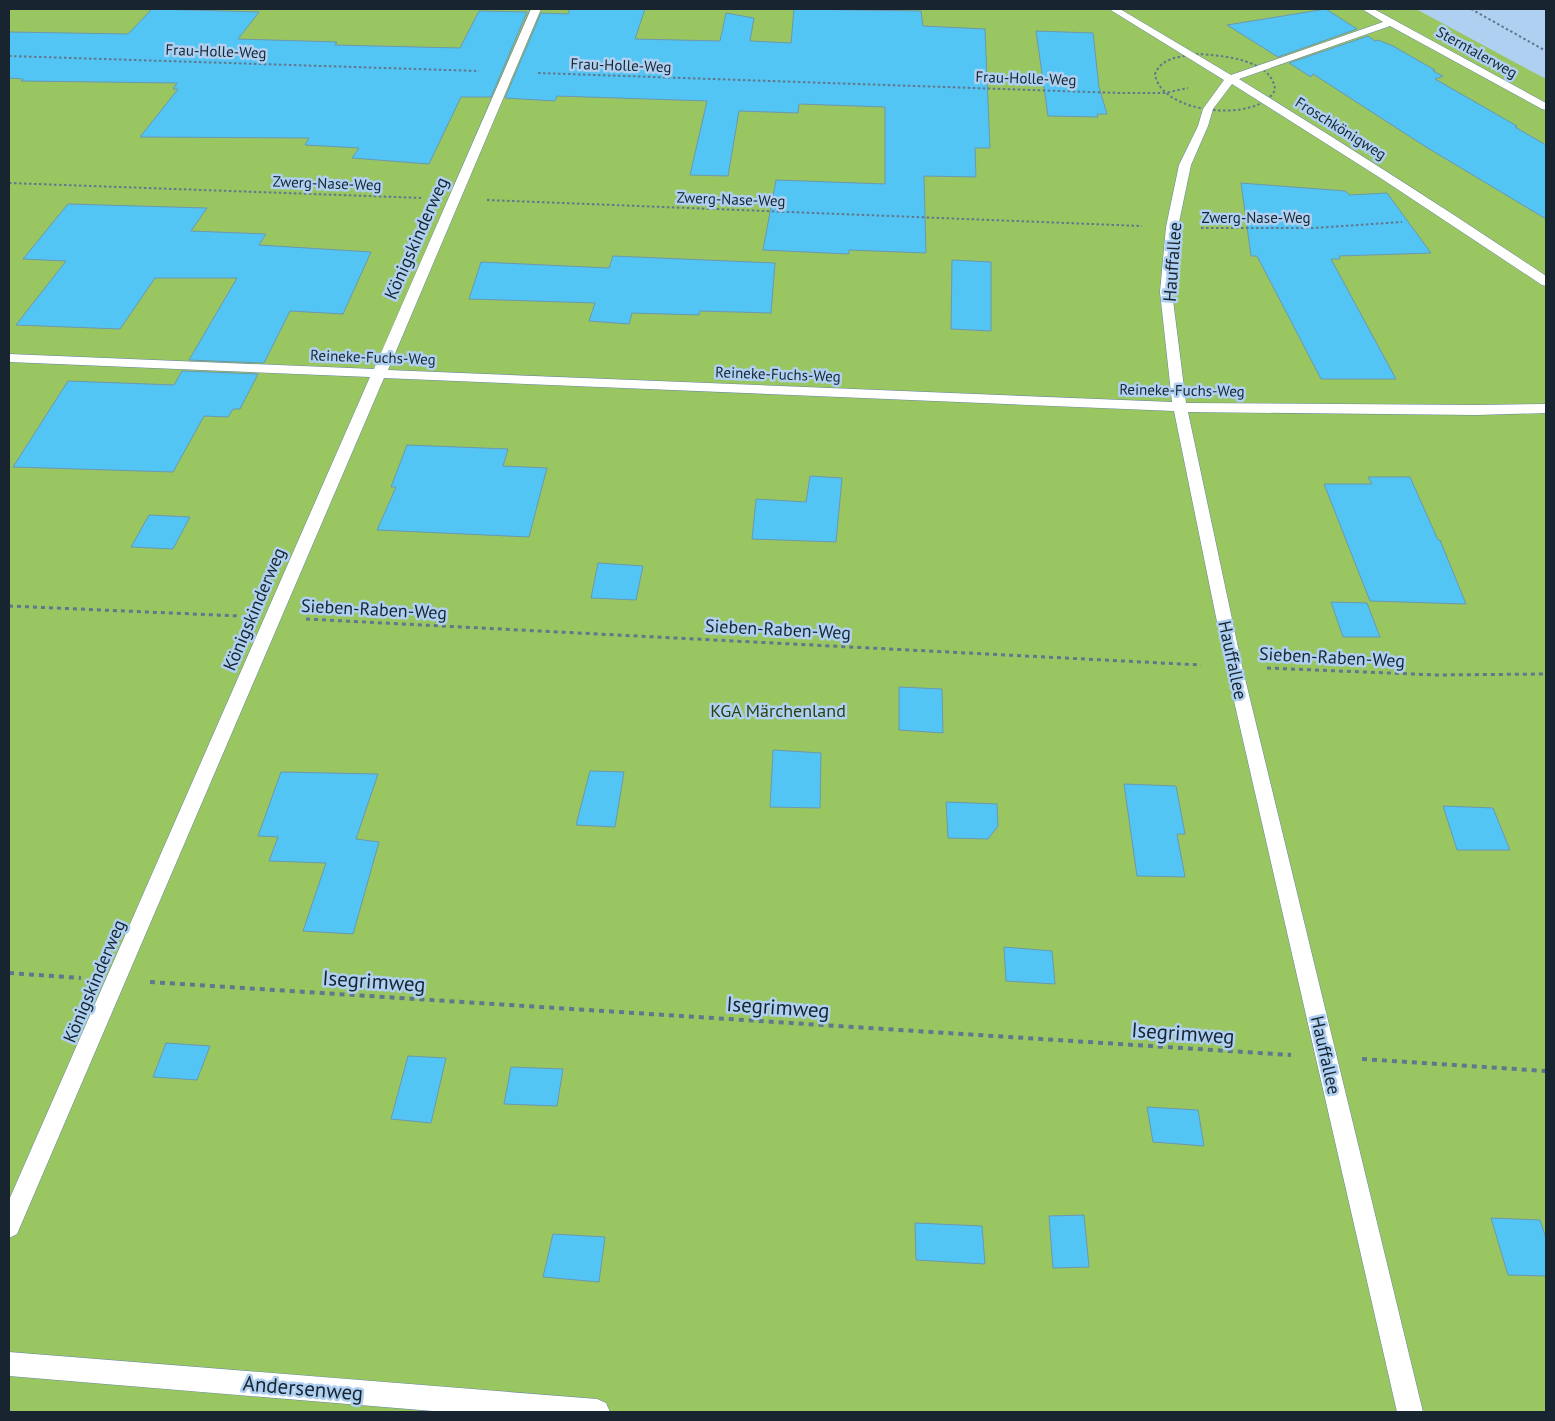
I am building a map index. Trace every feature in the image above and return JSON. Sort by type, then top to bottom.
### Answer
[{"type":"lane","name":"Königskinderweg","points":[[9,1226],[536,9]]},
{"type":"lane","name":"Froschkönigweg","points":[[1114,9],[1453,218],[1546,282]]},
{"type":"lane","name":"Sterntalerweg","points":[[1367,9],[1546,108]]},
{"type":"lane","points":[[1230,79],[1392,22]]},
{"type":"lane","name":"Hauffallee","points":[[1230,79],[1208,109],[1203,126],[1185,165],[1172,228],[1166,292],[1180,407],[1234,666],[1410,1412]]},
{"type":"lane","name":"Reineke-Fuchs-Weg","points":[[9,358],[1180,407],[1476,410],[1546,408]]},
{"type":"lane","name":"Andersenweg","points":[[9,1364],[597,1412]]},
{"type":"path","points":[[1471,9],[1546,51]]},
{"type":"path","name":"Frau-Holle-Weg","points":[[9,56],[1165,93],[1230,79]]},
{"type":"path","name":"Zwerg-Nase-Weg","points":[[9,183],[1172,228],[1314,228],[1453,218]]},
{"type":"path","name":"Sieben-Raben-Weg","points":[[9,606],[1437,675],[1546,674]]},
{"type":"path","name":"Isegrimweg","points":[[9,973],[1546,1071]]},
{"type":"green space","name":"KGA Märchenland","points":[[9,9],[1416,9],[1546,79],[1546,1412],[9,1412]]},
{"type":"building","points":[[152,9],[259,12],[238,39],[337,42],[335,45],[460,48],[479,11],[527,12],[491,97],[461,97],[429,164],[352,158],[359,148],[305,145],[309,138],[140,137],[178,89],[173,89],[177,83],[21,81],[23,79],[9,78],[9,32],[128,34]]},
{"type":"building","points":[[570,9],[645,9],[635,39],[720,41],[726,13],[754,18],[750,41],[791,43],[794,9],[921,11],[923,26],[985,29],[990,148],[975,148],[976,177],[924,176],[926,253],[849,250],[849,254],[763,250],[776,180],[885,184],[885,107],[799,104],[798,113],[739,111],[728,176],[690,175],[707,101],[557,96],[555,101],[505,98],[541,13],[568,14]]},
{"type":"building","points":[[1326,9],[1357,29],[1278,57],[1227,25]]},
{"type":"building","points":[[1036,31],[1093,33],[1099,87],[1107,114],[1097,114],[1098,117],[1048,116]]},
{"type":"building","points":[[1368,36],[1375,41],[1378,40],[1393,46],[1435,70],[1433,71],[1443,76],[1435,79],[1517,126],[1515,127],[1546,145],[1546,219],[1426,147],[1313,74],[1311,77],[1289,63]]},
{"type":"building","points":[[1241,183],[1345,191],[1350,195],[1387,193],[1431,253],[1339,256],[1340,259],[1331,259],[1396,379],[1321,379],[1257,256],[1251,256]]},
{"type":"building","points":[[68,204],[207,208],[191,231],[266,234],[259,245],[371,252],[343,314],[290,311],[264,363],[189,360],[237,278],[155,278],[120,329],[16,325],[66,261],[23,259]]},
{"type":"building","points":[[613,256],[775,263],[771,313],[700,311],[699,315],[632,313],[629,324],[589,321],[595,303],[469,299],[481,262],[609,268]]},
{"type":"building","points":[[952,260],[991,262],[991,331],[951,329]]},
{"type":"building","points":[[182,371],[258,374],[240,409],[233,409],[228,417],[204,416],[173,472],[13,467],[68,381],[174,385]]},
{"type":"building","points":[[407,445],[508,449],[503,466],[547,468],[529,537],[377,530],[396,487],[391,487]]},
{"type":"building","points":[[810,476],[842,478],[836,542],[752,539],[756,499],[806,502]]},
{"type":"building","points":[[1368,477],[1410,477],[1438,540],[1440,540],[1466,604],[1370,601],[1324,484],[1372,484]]},
{"type":"building","points":[[149,515],[190,517],[173,549],[131,547]]},
{"type":"building","points":[[598,563],[643,566],[636,600],[591,598]]},
{"type":"building","points":[[1331,602],[1367,603],[1380,637],[1343,637]]},
{"type":"building","points":[[899,687],[942,689],[943,733],[899,730]]},
{"type":"building","points":[[773,750],[821,753],[820,808],[770,807]]},
{"type":"building","points":[[590,771],[624,772],[615,827],[576,825]]},
{"type":"building","points":[[281,772],[378,774],[356,839],[379,842],[353,934],[303,931],[326,863],[269,861],[278,837],[258,836]]},
{"type":"building","points":[[1124,784],[1176,786],[1185,834],[1177,834],[1185,877],[1137,876]]},
{"type":"building","points":[[946,802],[997,804],[998,826],[988,839],[948,838]]},
{"type":"building","points":[[1443,806],[1493,808],[1510,850],[1457,850]]},
{"type":"building","points":[[1004,947],[1052,951],[1055,984],[1006,981]]},
{"type":"building","points":[[166,1043],[210,1046],[197,1080],[153,1077]]},
{"type":"building","points":[[408,1056],[446,1058],[431,1123],[391,1119]]},
{"type":"building","points":[[511,1067],[563,1069],[557,1106],[504,1104]]},
{"type":"building","points":[[1147,1107],[1198,1110],[1204,1146],[1153,1142]]},
{"type":"building","points":[[1084,1215],[1089,1267],[1053,1268],[1049,1216]]},
{"type":"building","points":[[1491,1218],[1540,1220],[1546,1238],[1546,1276],[1508,1275]]},
{"type":"building","points":[[915,1223],[982,1226],[985,1264],[916,1260]]},
{"type":"building","points":[[553,1234],[605,1237],[599,1282],[543,1277]]}]
